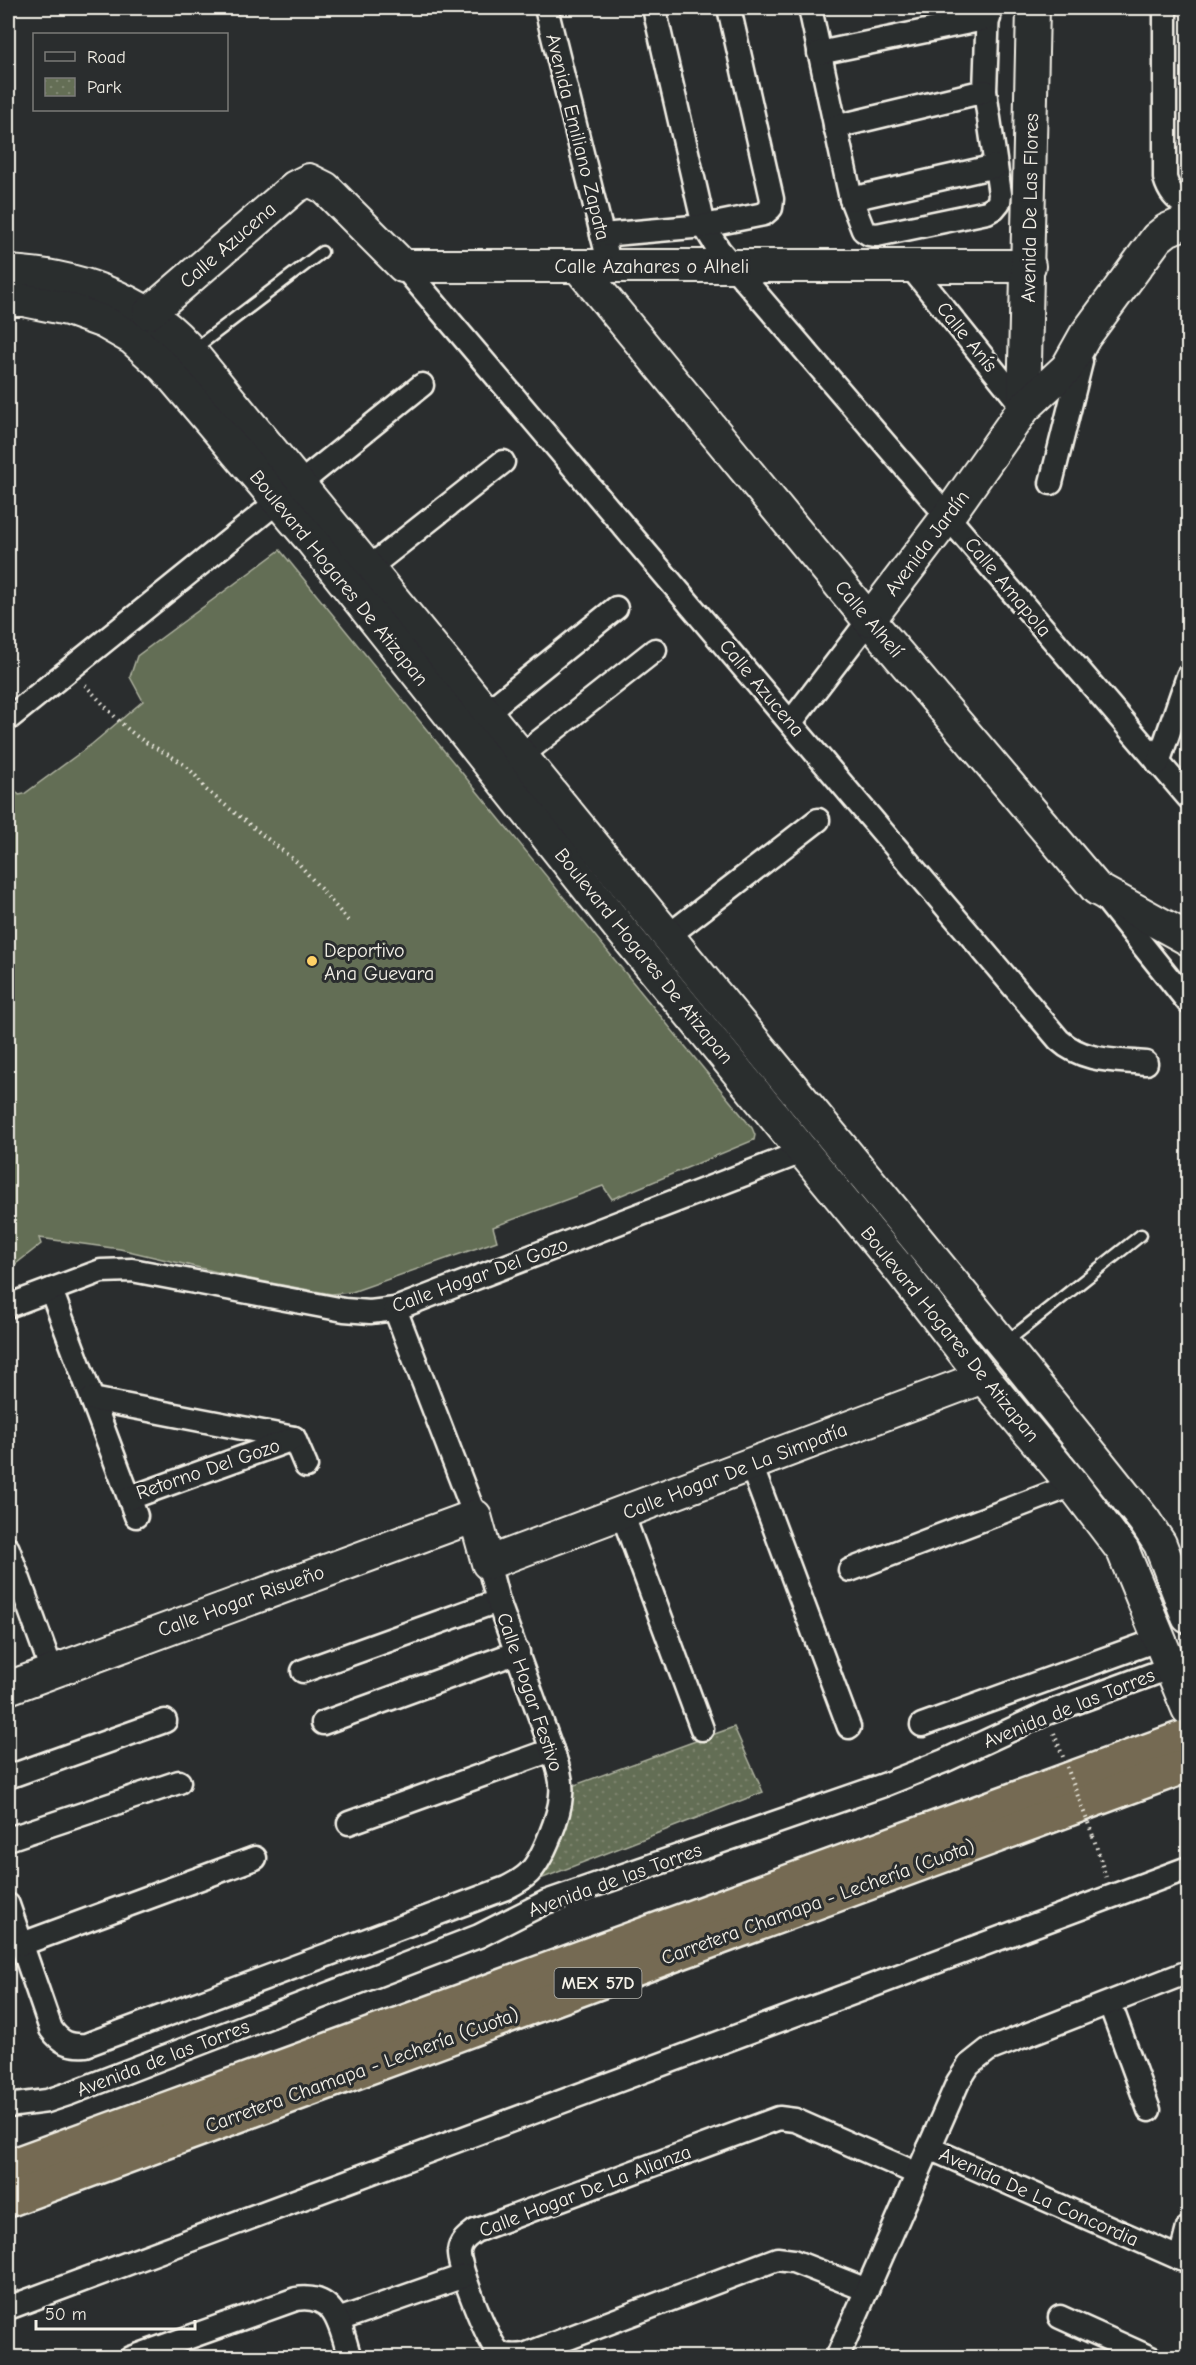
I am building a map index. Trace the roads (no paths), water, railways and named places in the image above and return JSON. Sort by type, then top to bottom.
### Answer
[{"type":"highway","name":"Carretera Chamapa - Lechería (Cuota)","points":[[8,2167],[1188,1736]]},
{"type":"highway","name":"Carretera Chamapa - Lechería (Cuota)","points":[[8,2200],[1188,1765]]},
{"type":"street","name":"Avenida Emiliano Zapata","points":[[546,8],[611,266]]},
{"type":"street","name":"Calle Amapola","points":[[654,8],[704,226],[719,250],[1188,797]]},
{"type":"street","points":[[602,235],[704,226],[764,214],[771,207],[772,199],[729,8]]},
{"type":"street","points":[[810,8],[819,53],[851,200],[863,230],[869,234],[877,234],[987,212],[994,208],[999,202],[985,91],[989,13],[819,53]]},
{"type":"street","name":"Avenida De Las Flores","points":[[1024,408],[1029,266],[1033,8]]},
{"type":"street","points":[[1165,8],[1165,178],[1168,189],[1185,213]]},
{"type":"street","points":[[835,127],[985,91]]},
{"type":"street","points":[[851,200],[996,166]]},
{"type":"street","name":"Calle Azucena","points":[[149,314],[295,187],[309,180],[325,188],[403,266],[1064,1044],[1080,1055],[1092,1058],[1146,1063]]},
{"type":"street","name":"Avenida Jardín","points":[[791,722],[948,516],[1024,408],[1074,361],[1100,346],[1173,254],[1185,213]]},
{"type":"street","name":"Calle Azahares o Alheli","points":[[403,266],[1029,266]]},
{"type":"street","name":"Calle Alhelí","points":[[578,266],[869,620],[1097,889],[1188,939]]},
{"type":"street","name":"Calle Anís","points":[[909,266],[1024,408]]},
{"type":"street","name":"Boulevard Hogares De Atizapan","points":[[8,272],[32,273],[122,299],[169,328],[190,352],[289,493],[312,541],[626,936],[901,1272],[983,1377],[1073,1485],[1123,1551],[1160,1639],[1182,1682]]},
{"type":"street","name":"Boulevard Hogares De Atizapan","points":[[8,300],[24,300],[68,309],[104,322],[132,338],[289,493],[370,567],[668,936],[1005,1343],[1144,1520],[1160,1544],[1188,1617]]},
{"type":"street","points":[[1051,483],[1074,361]]},
{"type":"street","points":[[8,719],[422,385]]},
{"type":"street","points":[[370,567],[503,462]]},
{"type":"street","points":[[487,712],[616,608]]},
{"type":"street","points":[[522,755],[655,650]]},
{"type":"street","points":[[1158,763],[1188,676]]},
{"type":"street","points":[[668,936],[818,820]]},
{"type":"street","points":[[1097,889],[1188,1002]]},
{"type":"street","name":"Calle Hogar Del Gozo","points":[[8,1306],[102,1271],[132,1270],[344,1310],[370,1312],[395,1309],[802,1152]]},
{"type":"street","points":[[901,1272],[927,1248]]},
{"type":"street","name":"Retorno Del Gozo","points":[[51,1290],[133,1507],[294,1438]]},
{"type":"street","points":[[395,1309],[475,1516],[488,1563]]},
{"type":"street","name":"Calle Hogar De La Simpatía","points":[[488,1563],[983,1377]]},
{"type":"street","name":"Retorno Del Gozo","points":[[92,1399],[294,1438]]},
{"type":"street","points":[[294,1438],[306,1466]]},
{"type":"street","points":[[751,1465],[849,1727]]},
{"type":"street","points":[[850,1570],[1073,1485]]},
{"type":"street","points":[[622,1513],[702,1729]]},
{"type":"street","name":"Calle Hogar Risueño","points":[[8,1688],[475,1516]]},
{"type":"street","points":[[8,1549],[15,1594],[52,1671]]},
{"type":"street","name":"Calle Hogar Festivo","points":[[8,1905],[51,2029],[59,2040],[72,2046],[86,2044],[506,1888],[519,1881],[531,1871],[539,1858],[555,1820],[561,1795],[559,1770],[498,1601],[488,1563]]},
{"type":"street","points":[[303,1671],[498,1601]]},
{"type":"street","points":[[922,1725],[1160,1639]]},
{"type":"street","points":[[323,1723],[518,1652]]},
{"type":"street","name":"Avenida de las Torres","points":[[8,2106],[47,2101],[71,2093],[479,1936],[546,1902],[884,1785],[944,1761],[1047,1713],[1182,1682]]},
{"type":"street","points":[[8,1777],[165,1720]]},
{"type":"street","points":[[349,1823],[552,1750]]},
{"type":"street","points":[[8,1839],[178,1782]]},
{"type":"street","points":[[22,1944],[255,1858]]},
{"type":"street","points":[[8,2308],[1113,1898],[1188,1868]]},
{"type":"street","name":"Avenida De La Concordia","points":[[1184,2260],[929,2148],[958,2082],[969,2065],[988,2050],[1188,1972]]},
{"type":"street","points":[[1110,2004],[1149,2110]]},
{"type":"street","name":"Calle Hogar De La Alianza","points":[[867,2290],[793,2261],[777,2259],[524,2355],[510,2357],[498,2351],[490,2340],[460,2265],[459,2252],[464,2239],[475,2231],[770,2120],[787,2118],[795,2120],[918,2174]]},
{"type":"street","points":[[837,2358],[929,2148]]},
{"type":"street","points":[[1184,2260],[1188,2228]]},
{"type":"street","points":[[338,2320],[464,2276]]},
{"type":"street","points":[[131,2358],[296,2299],[308,2297],[330,2306],[338,2320],[350,2358]]},
{"type":"street","points":[[1060,2317],[1151,2358]]},
{"type":"lane","points":[[190,352],[322,252]]},
{"type":"lane","points":[[1005,1343],[1141,1235]]},
{"type":"place","name":"Deportivo Ana Guevara","points":[[312,961]]}]
